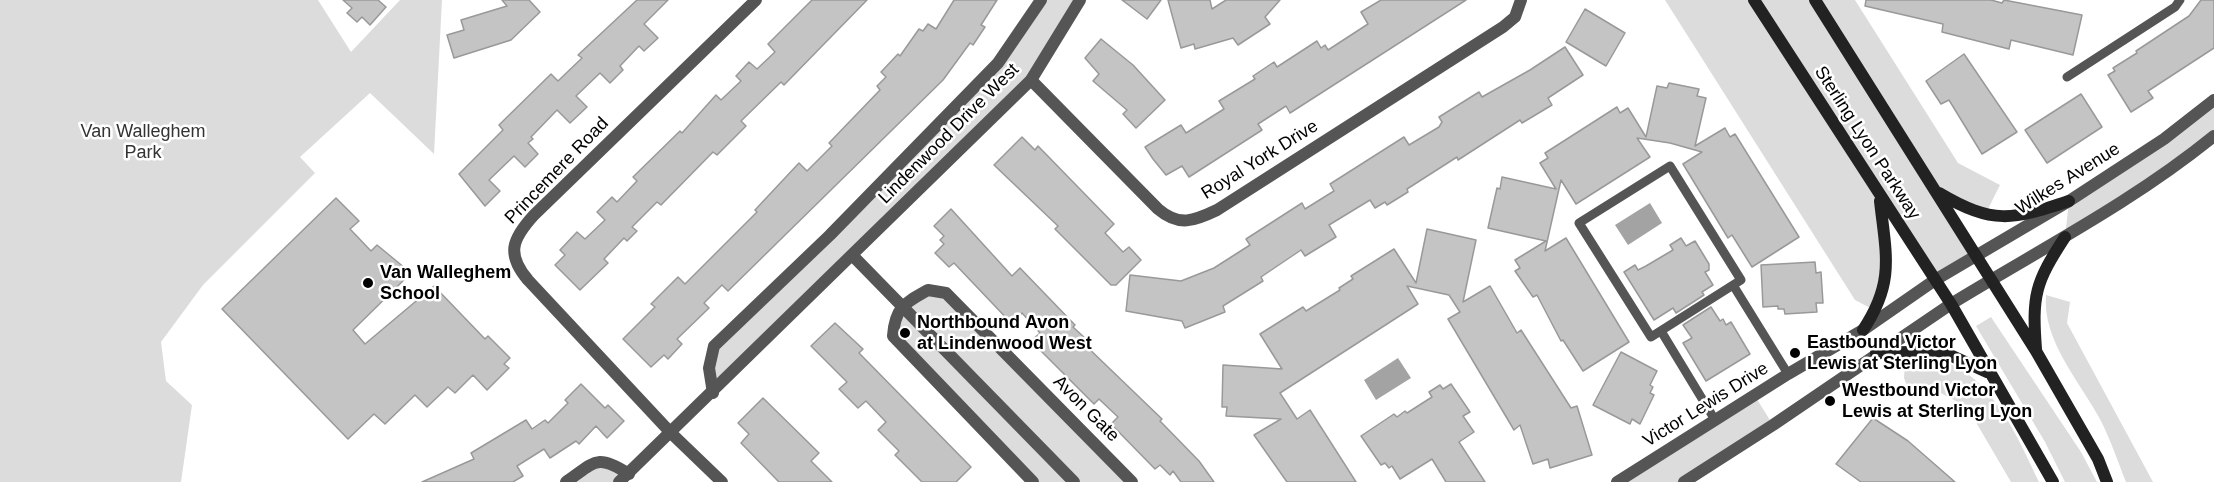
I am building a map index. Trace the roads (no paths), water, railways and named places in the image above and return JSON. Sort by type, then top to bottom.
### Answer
[{"type":"main road","name":"Sterling Lyon Parkway","points":[[1754,0],[1950,304]]},
{"type":"main road","name":"Sterling Lyon Parkway","points":[[1815,0],[1936,190],[1990,280]]},
{"type":"main road","points":[[1936,190],[1965,208],[1985,215],[2007,217],[2069,201]]},
{"type":"main road","points":[[1863,330],[1879,304],[1887,274],[1879,197]]},
{"type":"main road","points":[[2036,351],[2035,292],[2048,262],[2065,237]]},
{"type":"main road","points":[[1990,280],[2036,351],[2098,459],[2107,482]]},
{"type":"main road","points":[[1950,304],[1987,372],[2019,419],[2053,482]]},
{"type":"main road","points":[[1876,352],[1941,351],[1987,372]]},
{"type":"street","name":"Princemere Road","points":[[671,433],[520,270],[513,253],[515,240],[534,215],[756,0]]},
{"type":"street","name":"Lindenwood Drive West","points":[[712,393],[709,368],[714,346],[830,235],[998,63],[1041,0]]},
{"type":"street","name":"Lindenwood Drive West","points":[[624,478],[1031,80],[1080,0]]},
{"type":"street","name":"Royal York Drive","points":[[1031,80],[1168,218],[1181,222],[1193,221],[1217,210],[1503,27],[1515,17],[1521,0]]},
{"type":"street","name":"Wilkes Avenue","points":[[1935,280],[2069,201],[2164,139],[2214,100]]},
{"type":"street","points":[[1684,482],[1773,425],[1876,352],[1950,304],[2065,237],[2168,170],[2214,136]]},
{"type":"street","points":[[853,256],[1074,482]]},
{"type":"street","name":"Victor Lewis Drive","points":[[1617,482],[1788,374],[1863,330],[1935,280]]},
{"type":"street","name":"Avon Gate","points":[[902,304],[928,290],[946,293],[1132,482]]},
{"type":"street","points":[[902,304],[894,323],[893,336],[1034,482]]},
{"type":"street","points":[[671,433],[722,482]]},
{"type":"street","points":[[566,482],[596,461],[609,461],[624,478]]},
{"type":"lane","points":[[2067,77],[2175,7],[2180,0]]},
{"type":"lane","points":[[1670,166],[1741,280],[1661,331],[1651,337],[1579,223],[1670,166]]},
{"type":"lane","points":[[1733,285],[1788,374]]},
{"type":"lane","points":[[1661,331],[1715,420]]},
{"type":"place","name":"Van Walleghem School","points":[[368,283]]},
{"type":"place","name":"Northbound Avon at Lindenwood West","points":[[905,333]]},
{"type":"place","name":"Eastbound Victor Lewis at Sterling Lyon","points":[[1795,353]]},
{"type":"place","name":"Westbound Victor Lewis at Sterling Lyon","points":[[1830,401]]},
{"type":"park label","name":"Van Walleghem Park","points":[[143,142]]}]
